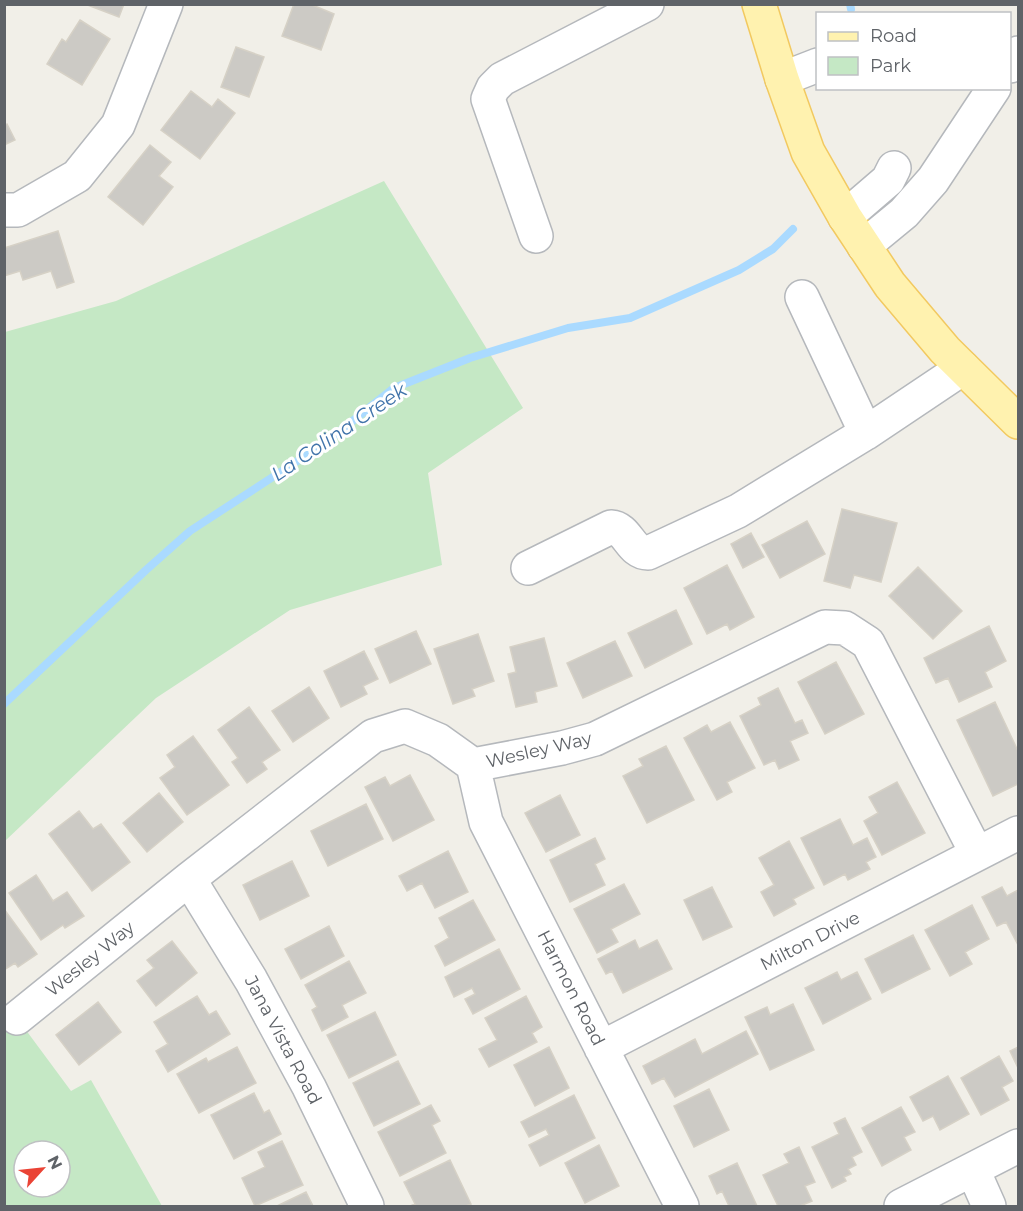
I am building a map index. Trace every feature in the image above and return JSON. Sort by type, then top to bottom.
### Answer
[{"type":"main road","points":[[759,4],[808,152],[844,218],[890,285],[945,350],[1018,422]]},
{"type":"street","points":[[4,210],[18,210],[77,176],[118,125],[166,4]]},
{"type":"street","points":[[536,236],[489,99],[493,88],[502,79],[647,4]]},
{"type":"street","points":[[782,79],[816,66]]},
{"type":"street","points":[[864,246],[904,213],[933,180],[993,90]]},
{"type":"street","points":[[844,218],[888,180],[894,168]]},
{"type":"street","points":[[802,297],[866,433]]},
{"type":"street","points":[[528,568],[611,527],[620,530],[636,549],[643,553],[738,511],[866,433],[963,368]]},
{"type":"street","name":"Wesley Way","points":[[17,1018],[189,879],[373,736],[405,726],[438,740],[473,765],[562,748],[595,740],[825,627],[845,628],[868,643],[977,854]]},
{"type":"street","name":"Harmon Road","points":[[473,765],[486,822],[682,1206]]},
{"type":"street","name":"Milton Drive","points":[[601,1048],[1018,833]]},
{"type":"street","name":"Jana Vista Road","points":[[189,879],[251,980],[309,1087],[367,1206]]},
{"type":"street","points":[[901,1206],[1018,1146]]},
{"type":"street","points":[[973,1170],[989,1206]]},
{"type":"green space","points":[[384,181],[523,408],[428,473],[442,565],[290,610],[156,698],[5,841],[5,332],[116,301]]},
{"type":"green space","points":[[4,1006],[17,1018],[71,1091],[91,1080],[162,1206],[5,1206]]},
{"type":"building","points":[[85,4],[124,4],[119,17]]},
{"type":"building","points":[[294,4],[310,4],[334,14],[321,50],[282,36]]},
{"type":"building","points":[[80,20],[110,39],[82,85],[47,64],[62,39],[66,42]]},
{"type":"building","points":[[236,47],[264,57],[249,97],[221,87]]},
{"type":"building","points":[[191,91],[212,107],[218,99],[235,113],[200,159],[161,130]]},
{"type":"building","points":[[7,124],[15,140],[4,145],[4,126]]},
{"type":"building","points":[[150,145],[171,162],[159,176],[173,187],[143,225],[108,197]]},
{"type":"building","points":[[58,231],[74,282],[57,288],[51,271],[23,280],[20,271],[4,276],[4,248]]},
{"type":"building","points":[[842,509],[897,523],[881,582],[854,575],[850,588],[824,581]]},
{"type":"building","points":[[807,521],[825,554],[780,578],[762,545]]},
{"type":"building","points":[[751,533],[764,557],[743,568],[731,544]]},
{"type":"building","points":[[727,565],[754,617],[730,630],[727,624],[707,634],[684,588]]},
{"type":"building","points":[[918,567],[962,611],[933,639],[889,596]]},
{"type":"building","points":[[676,610],[692,644],[645,668],[628,633]]},
{"type":"building","points":[[989,626],[1006,661],[985,672],[992,687],[959,702],[948,678],[936,683],[924,658]]},
{"type":"building","points":[[416,631],[431,664],[390,683],[375,649]]},
{"type":"building","points":[[478,634],[494,681],[472,689],[475,696],[453,704],[434,649]]},
{"type":"building","points":[[544,638],[557,686],[535,692],[537,702],[516,707],[508,674],[516,672],[510,647]]},
{"type":"building","points":[[615,641],[632,676],[583,698],[567,663]]},
{"type":"building","points":[[364,651],[378,679],[363,686],[367,694],[341,707],[324,671]]},
{"type":"building","points":[[836,662],[864,714],[825,734],[798,682]]},
{"type":"building","points":[[309,687],[329,718],[293,742],[272,711]]},
{"type":"building","points":[[778,688],[795,723],[802,720],[808,733],[790,741],[799,760],[779,769],[775,760],[764,765],[740,716],[761,705],[758,698]]},
{"type":"building","points":[[995,702],[1018,751],[1018,784],[993,796],[957,720]]},
{"type":"building","points":[[249,707],[280,750],[262,762],[267,769],[247,783],[232,762],[238,758],[218,730]]},
{"type":"building","points":[[730,722],[755,768],[727,782],[732,792],[717,800],[684,738],[707,725],[711,732]]},
{"type":"building","points":[[193,736],[229,785],[187,815],[160,778],[175,767],[167,755]]},
{"type":"building","points":[[666,746],[694,800],[647,823],[623,776],[643,766],[639,759]]},
{"type":"building","points":[[410,775],[434,820],[393,841],[365,787],[385,777],[390,786]]},
{"type":"building","points":[[897,782],[925,833],[882,855],[864,821],[878,813],[869,797]]},
{"type":"building","points":[[159,793],[183,822],[147,852],[123,823]]},
{"type":"building","points":[[560,795],[580,835],[546,852],[525,813]]},
{"type":"building","points":[[366,804],[383,839],[328,866],[311,831]]},
{"type":"building","points":[[79,811],[93,829],[101,824],[130,862],[92,891],[49,834]]},
{"type":"building","points":[[840,819],[853,845],[867,838],[876,857],[866,862],[870,869],[848,880],[845,874],[824,885],[801,838]]},
{"type":"building","points":[[595,838],[605,859],[595,864],[605,885],[570,902],[550,860]]},
{"type":"building","points":[[789,841],[814,888],[793,899],[796,904],[774,916],[761,892],[774,885],[759,858]]},
{"type":"building","points":[[448,851],[468,892],[435,908],[422,883],[407,891],[399,876]]},
{"type":"building","points":[[292,861],[309,896],[260,920],[243,885]]},
{"type":"building","points":[[36,875],[53,901],[67,892],[84,916],[65,928],[63,925],[41,940],[9,893]]},
{"type":"building","points":[[624,884],[640,914],[611,929],[618,942],[597,953],[574,909]]},
{"type":"building","points":[[712,887],[732,927],[703,940],[684,900]]},
{"type":"building","points":[[1002,887],[1007,896],[1018,890],[1018,945],[1006,922],[997,926],[982,897]]},
{"type":"building","points":[[473,900],[495,940],[445,966],[435,946],[449,938],[439,918]]},
{"type":"building","points":[[972,905],[989,939],[965,952],[972,964],[950,976],[925,930]]},
{"type":"building","points":[[4,909],[37,954],[18,967],[15,963],[4,970]]},
{"type":"building","points":[[329,926],[344,956],[301,979],[285,949]]},
{"type":"building","points":[[913,935],[930,969],[882,993],[865,959]]},
{"type":"building","points":[[635,940],[639,949],[657,940],[672,969],[623,993],[612,971],[606,974],[598,959]]},
{"type":"building","points":[[172,941],[197,973],[156,1006],[137,981],[154,968],[147,960]]},
{"type":"building","points":[[499,949],[520,989],[473,1014],[465,999],[475,994],[472,988],[454,997],[445,977]]},
{"type":"building","points":[[349,961],[366,993],[342,1005],[348,1017],[322,1031],[312,1010],[317,1007],[305,985]]},
{"type":"building","points":[[837,972],[841,980],[857,972],[871,999],[823,1024],[805,988]]},
{"type":"building","points":[[197,996],[209,1015],[216,1011],[230,1034],[168,1072],[156,1051],[168,1044],[154,1022]]},
{"type":"building","points":[[526,996],[542,1027],[532,1033],[537,1042],[489,1067],[479,1049],[497,1040],[485,1018]]},
{"type":"building","points":[[98,1002],[121,1032],[79,1065],[56,1035]]},
{"type":"building","points":[[793,1004],[814,1050],[770,1070],[745,1017],[767,1007],[770,1015]]},
{"type":"building","points":[[375,1012],[396,1055],[349,1078],[327,1035]]},
{"type":"building","points":[[746,1031],[758,1054],[675,1097],[664,1078],[652,1084],[643,1066],[695,1039],[702,1054]]},
{"type":"building","points":[[237,1047],[256,1083],[199,1113],[177,1074],[206,1058],[208,1062]]},
{"type":"building","points":[[549,1047],[569,1088],[535,1106],[514,1065]]},
{"type":"building","points":[[1018,1047],[1018,1068],[1010,1051]]},
{"type":"building","points":[[999,1056],[1013,1081],[1002,1087],[1009,1100],[981,1115],[961,1078]]},
{"type":"building","points":[[398,1061],[420,1104],[374,1126],[353,1083]]},
{"type":"building","points":[[948,1076],[969,1114],[940,1130],[933,1116],[923,1121],[910,1097]]},
{"type":"building","points":[[709,1089],[729,1130],[694,1147],[674,1106]]},
{"type":"building","points":[[254,1093],[264,1113],[269,1110],[281,1134],[234,1159],[211,1115]]},
{"type":"building","points":[[574,1095],[595,1138],[540,1166],[529,1145],[549,1135],[546,1129],[529,1137],[521,1122]]},
{"type":"building","points":[[431,1105],[440,1121],[432,1125],[446,1153],[400,1176],[378,1132]]},
{"type":"building","points":[[901,1107],[915,1132],[904,1137],[911,1150],[882,1166],[862,1128]]},
{"type":"building","points":[[845,1118],[862,1152],[852,1157],[856,1165],[848,1169],[851,1174],[844,1177],[846,1181],[832,1188],[812,1147],[839,1134],[834,1123]]},
{"type":"building","points":[[282,1141],[303,1185],[255,1206],[242,1178],[265,1167],[258,1152]]},
{"type":"building","points":[[599,1145],[619,1186],[585,1203],[565,1163]]},
{"type":"building","points":[[799,1147],[815,1182],[805,1186],[812,1201],[800,1206],[778,1206],[763,1175],[789,1163],[784,1154]]},
{"type":"building","points":[[450,1160],[471,1204],[466,1206],[410,1206],[415,1204],[404,1182]]},
{"type":"building","points":[[737,1163],[757,1206],[729,1206],[722,1191],[717,1194],[709,1176]]},
{"type":"building","points":[[306,1192],[313,1206],[277,1206]]},
{"type":"waterway","name":"La Colina Creek","points":[[850,4],[851,9]]},
{"type":"waterway","name":"La Colina Creek","points":[[4,704],[190,531],[325,443],[394,388],[470,358],[568,328],[630,318],[739,270],[773,249],[793,229]]}]
